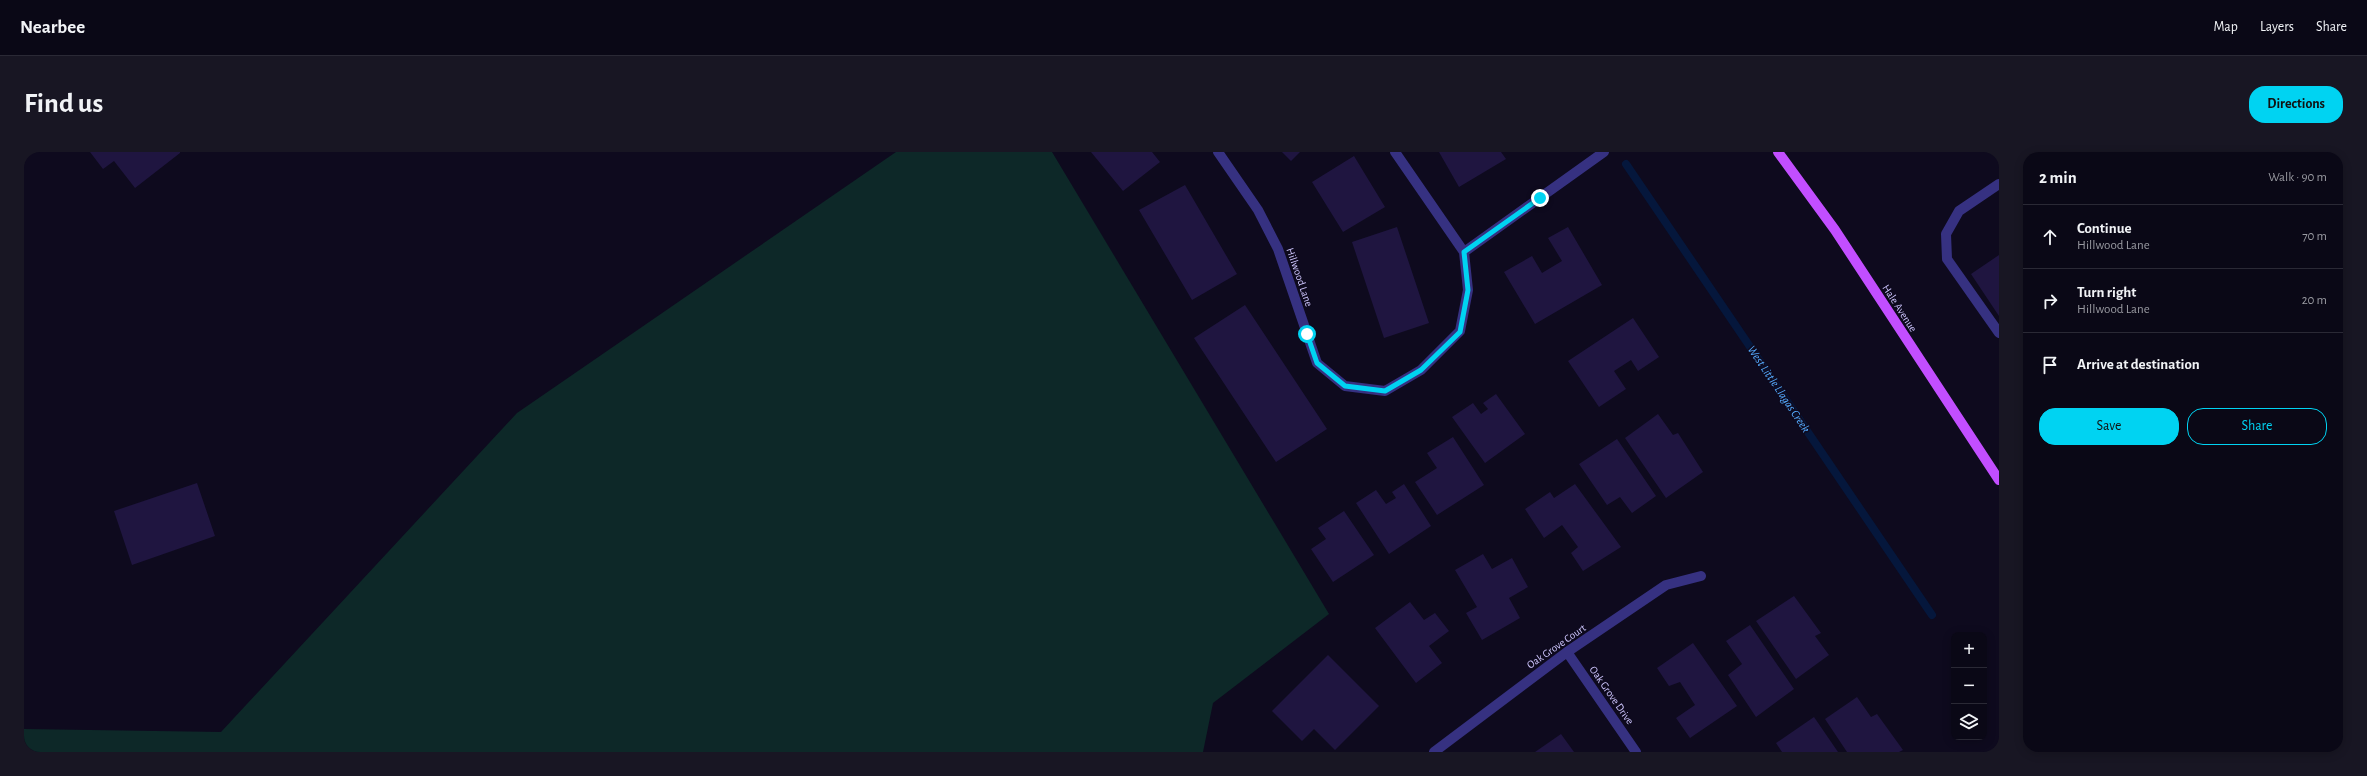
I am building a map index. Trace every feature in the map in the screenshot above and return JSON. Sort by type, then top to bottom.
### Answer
[{"type":"main road","name":"Hale Avenue","points":[[1778,152],[1835,230],[1999,480]]},
{"type":"street","name":"Hillwood Lane","points":[[1218,152],[1258,210],[1278,249],[1317,363],[1345,386],[1385,391],[1421,370],[1460,332],[1468,290],[1464,252],[1395,152]]},
{"type":"street","points":[[1464,252],[1604,152]]},
{"type":"street","points":[[1999,184],[1959,211],[1946,234],[1947,258],[1999,333]]},
{"type":"street","name":"Oak Grove Court","points":[[1434,752],[1567,652],[1666,585],[1701,576]]},
{"type":"street","name":"Oak Grove Drive","points":[[1567,652],[1636,752]]},
{"type":"green space","points":[[896,152],[1052,152],[1329,614],[1213,703],[1203,752],[24,752],[24,729],[221,732],[517,413]]},
{"type":"building","points":[[90,152],[180,153],[135,188],[114,161],[103,169]]},
{"type":"building","points":[[1091,152],[1152,152],[1160,162],[1123,191]]},
{"type":"building","points":[[1282,152],[1300,152],[1291,161]]},
{"type":"building","points":[[1439,152],[1501,152],[1506,159],[1459,187]]},
{"type":"building","points":[[1354,156],[1385,207],[1343,232],[1312,182]]},
{"type":"building","points":[[1185,185],[1237,274],[1192,300],[1139,210]]},
{"type":"building","points":[[1397,227],[1429,323],[1384,338],[1352,242]]},
{"type":"building","points":[[1568,227],[1602,285],[1535,324],[1504,272],[1532,256],[1542,273],[1562,261],[1548,238]]},
{"type":"building","points":[[1999,255],[1999,316],[1971,274]]},
{"type":"building","points":[[1245,305],[1327,429],[1276,462],[1194,338]]},
{"type":"building","points":[[1633,318],[1659,357],[1638,371],[1631,360],[1614,371],[1626,389],[1599,407],[1568,361]]},
{"type":"building","points":[[1496,394],[1525,434],[1485,463],[1452,417],[1473,403],[1481,414],[1488,409],[1483,403]]},
{"type":"building","points":[[1658,414],[1673,435],[1678,433],[1703,472],[1666,498],[1625,438]]},
{"type":"building","points":[[1453,437],[1484,485],[1437,515],[1415,482],[1437,468],[1427,453]]},
{"type":"building","points":[[1617,439],[1656,496],[1632,513],[1620,497],[1607,505],[1579,464]]},
{"type":"building","points":[[197,483],[215,536],[132,565],[114,511]]},
{"type":"building","points":[[1404,484],[1431,526],[1389,554],[1356,503],[1376,490],[1386,504],[1396,498],[1392,492]]},
{"type":"building","points":[[1575,484],[1621,547],[1583,571],[1571,553],[1578,547],[1562,525],[1544,538],[1525,509],[1550,492],[1554,498]]},
{"type":"building","points":[[1344,511],[1374,555],[1333,582],[1311,549],[1326,539],[1318,528]]},
{"type":"building","points":[[1483,554],[1492,569],[1512,558],[1528,587],[1509,598],[1520,618],[1482,640],[1466,613],[1477,607],[1455,570]]},
{"type":"building","points":[[1794,596],[1821,633],[1815,636],[1829,655],[1796,679],[1756,621]]},
{"type":"building","points":[[1410,602],[1424,620],[1435,613],[1449,631],[1429,646],[1442,663],[1416,683],[1375,628]]},
{"type":"building","points":[[1750,625],[1794,689],[1756,717],[1728,675],[1742,664],[1726,641]]},
{"type":"building","points":[[1693,643],[1737,706],[1690,738],[1676,718],[1695,705],[1680,682],[1669,686],[1657,668]]},
{"type":"building","points":[[1328,655],[1379,706],[1335,750],[1314,729],[1302,741],[1272,711]]},
{"type":"building","points":[[1857,697],[1871,717],[1877,714],[1903,750],[1899,752],[1847,752],[1825,719]]},
{"type":"building","points":[[1814,717],[1838,752],[1782,752],[1776,743]]},
{"type":"building","points":[[1561,734],[1574,752],[1535,752]]},
{"type":"waterway","name":"West Little Llagas Creek","points":[[1626,164],[1932,615]]},
{"type":"route","points":[[1307,334],[1317,363],[1345,386],[1385,391],[1421,370],[1460,332],[1468,290],[1464,252],[1540,198]]}]
